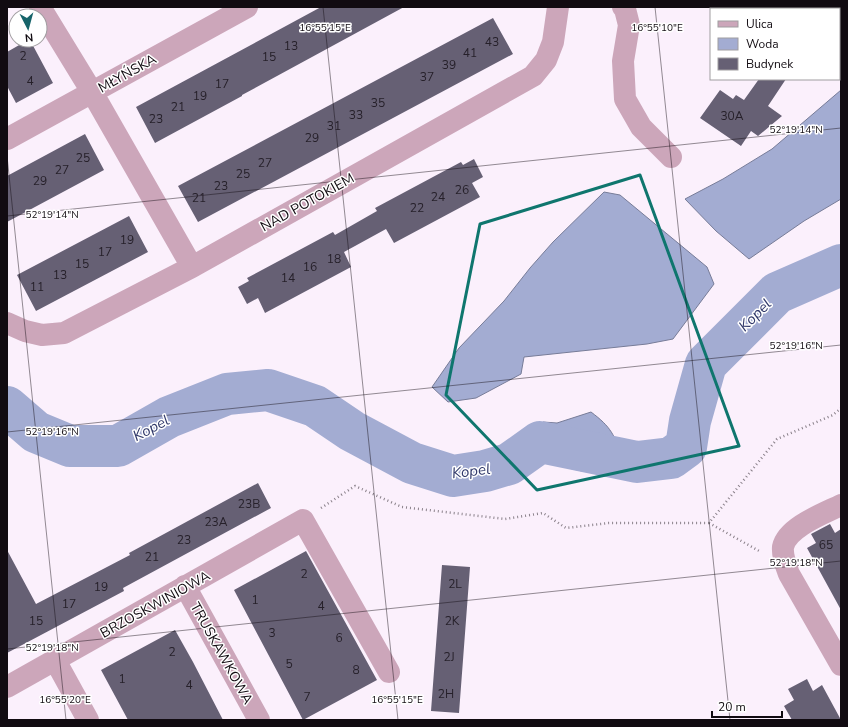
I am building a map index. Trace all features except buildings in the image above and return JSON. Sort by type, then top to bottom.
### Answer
[{"type":"street","points":[[40,7],[92,92],[192,267]]},
{"type":"street","name":"MŁYŃSKA","points":[[7,140],[247,7]]},
{"type":"street","name":"NAD POTOKIEM","points":[[7,323],[26,331],[42,335],[64,333],[192,267],[533,76],[546,60],[553,42],[558,7]]},
{"type":"street","points":[[623,7],[629,25],[623,61],[625,99],[641,126],[671,157]]},
{"type":"street","points":[[841,505],[806,523],[791,534],[783,546],[784,559],[789,574],[841,665]]},
{"type":"street","points":[[303,520],[388,672]]},
{"type":"street","name":"BRZOSKWINIOWA","points":[[7,687],[303,520]]},
{"type":"street","name":"TRUSKAWKOWA","points":[[186,586],[259,720]]},
{"type":"street","points":[[56,660],[88,720]]},
{"type":"path","points":[[709,523],[777,439],[833,415],[841,408]]},
{"type":"path","points":[[303,520],[355,486],[402,507],[504,519],[543,513],[566,528],[609,523],[709,523],[764,554],[784,559]]},
{"type":"highlighted area","points":[[640,175],[739,446],[537,490],[446,395],[480,224]]},
{"type":"water","points":[[841,90],[841,199],[804,221],[749,259],[716,231],[685,199],[723,179],[772,149]]},
{"type":"water","points":[[604,192],[620,195],[707,267],[714,284],[673,339],[647,344],[524,357],[521,374],[476,398],[448,402],[432,387],[459,348],[504,301],[553,242]]},
{"type":"water","points":[[591,412],[608,427],[617,444],[622,459],[611,470],[595,473],[573,469],[535,456],[540,442],[543,422],[557,423]]},
{"type":"waterway","name":"Kopel","points":[[7,407],[36,432],[70,446],[118,446],[169,417],[227,394],[268,390],[315,406],[352,431],[412,463],[453,476],[485,471],[509,464],[540,442],[637,462],[671,458],[686,447],[690,421],[706,364],[777,293],[841,265]]}]
